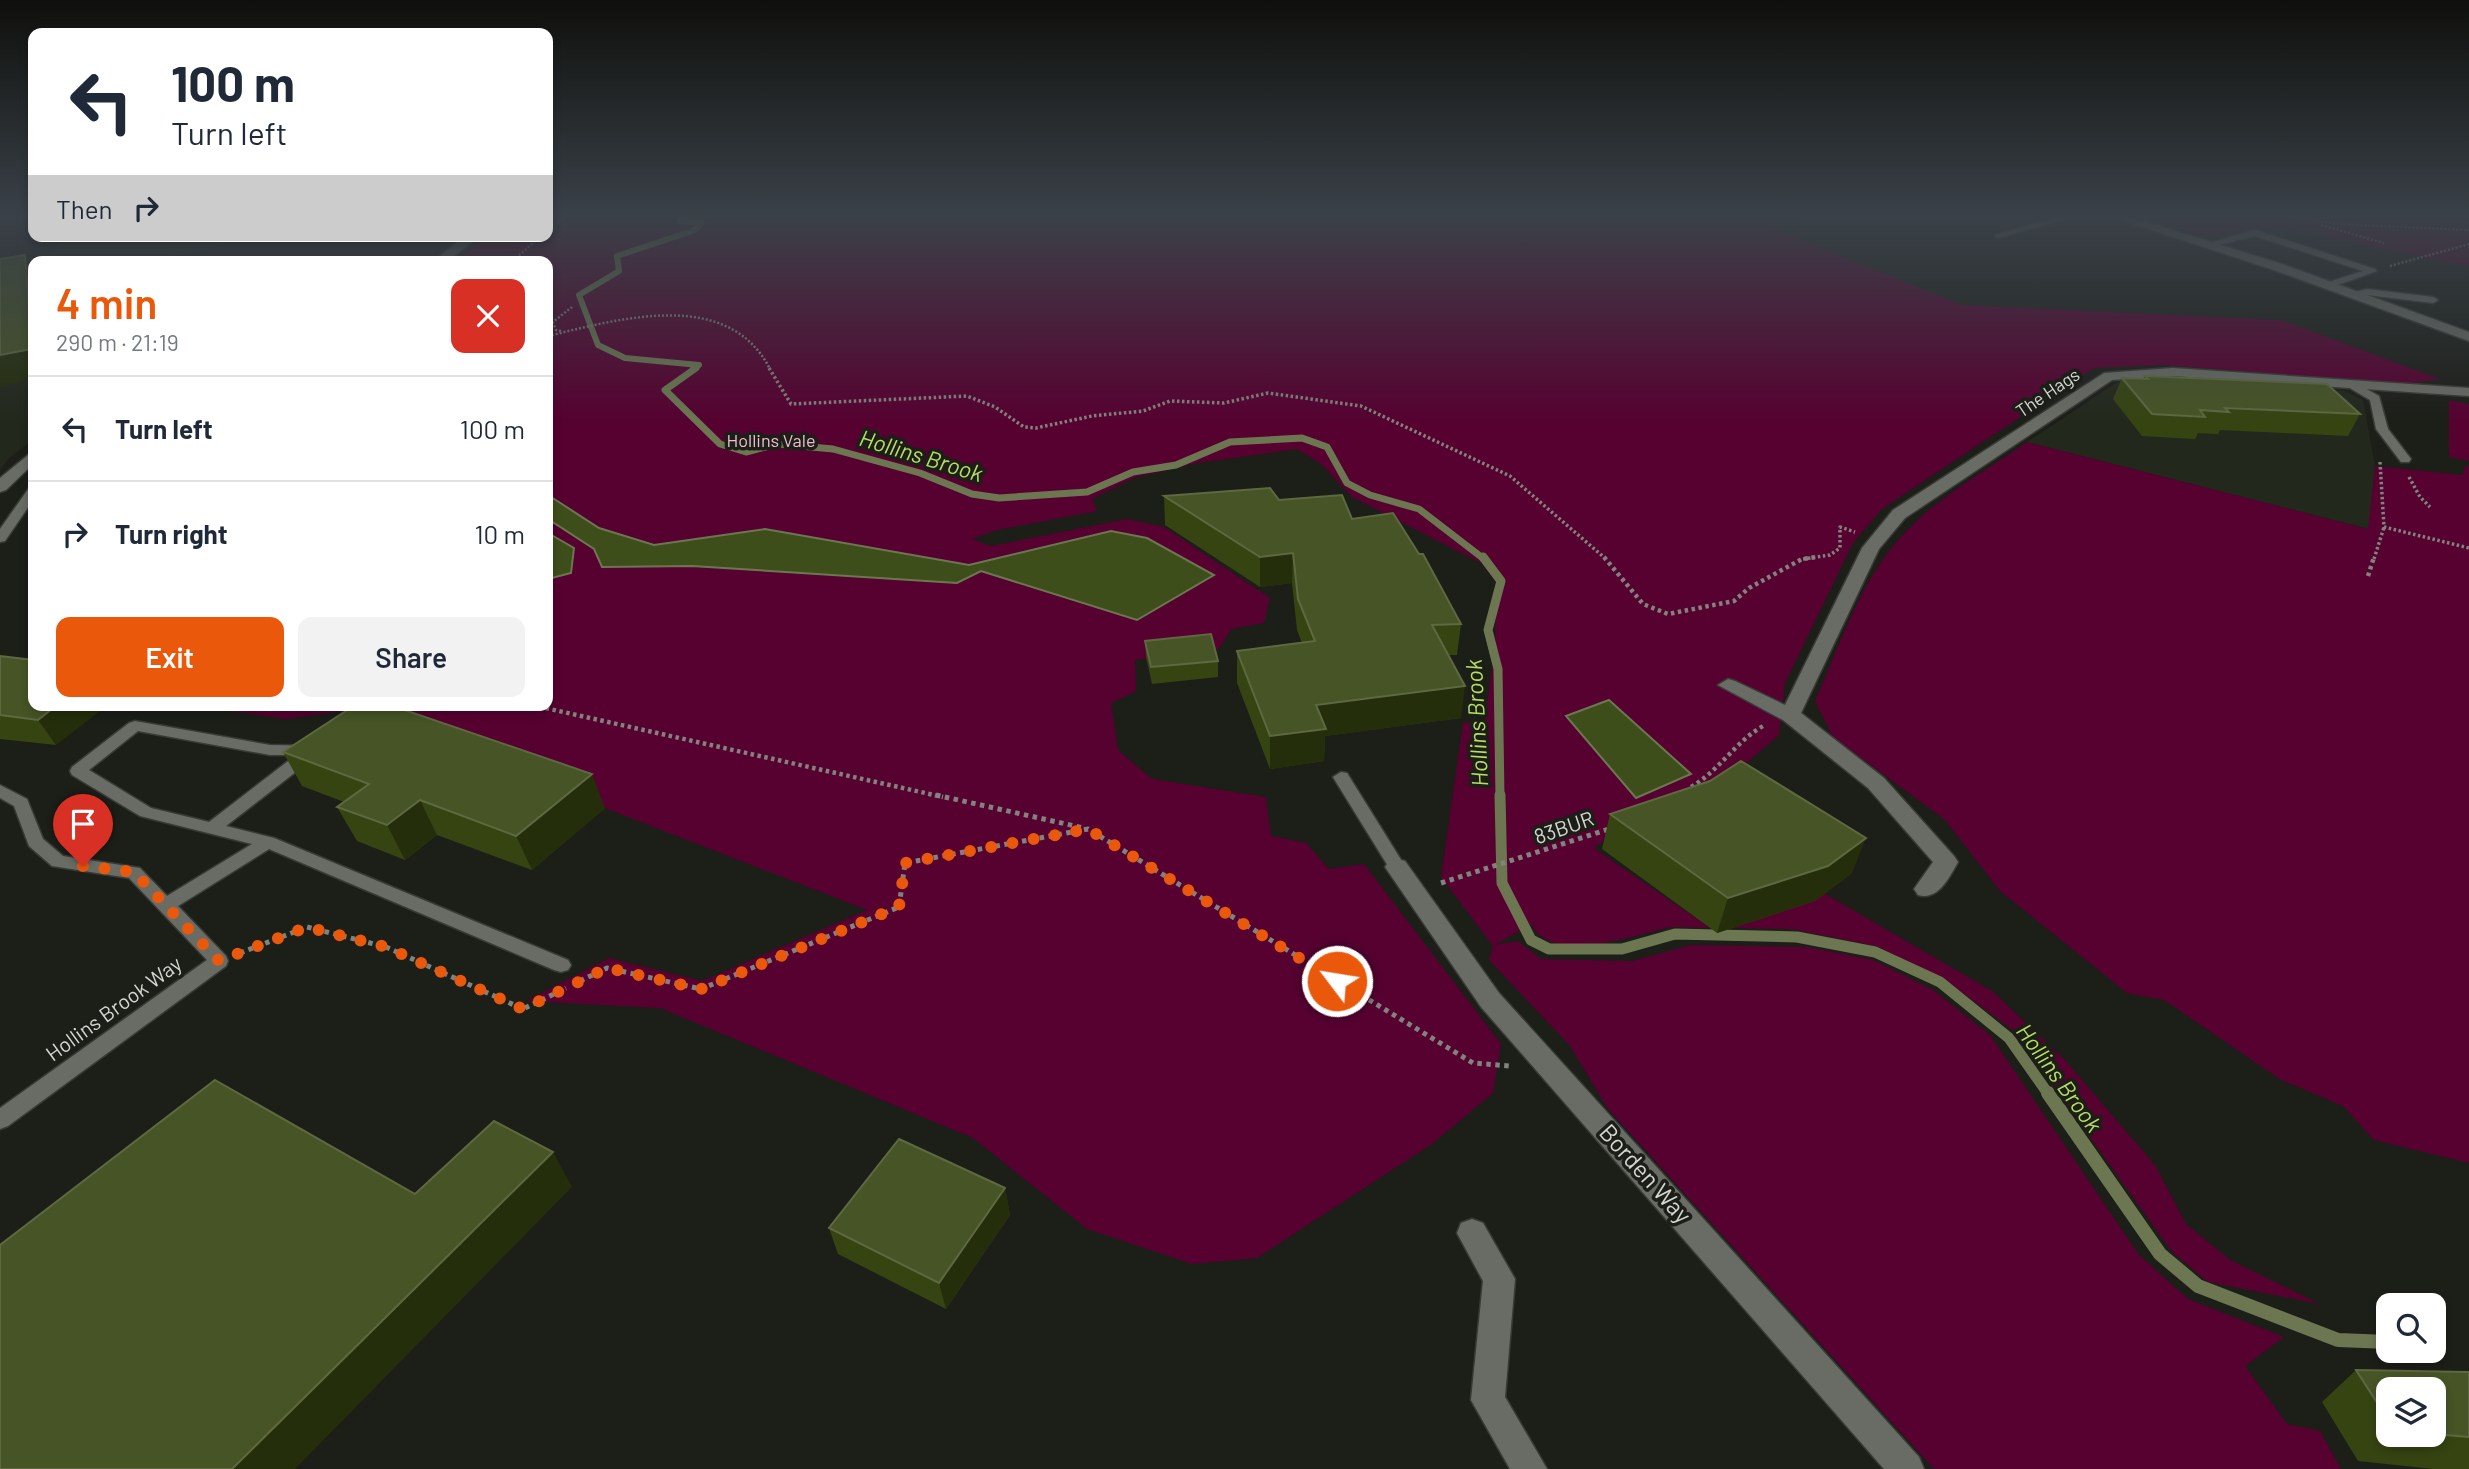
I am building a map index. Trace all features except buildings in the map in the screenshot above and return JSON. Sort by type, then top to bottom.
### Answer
[{"type":"street","points":[[2330,286],[2469,337]]},
{"type":"street","name":"The Hags","points":[[1790,715],[1871,548],[1899,514],[2109,376],[2173,372],[2469,392]]},
{"type":"street","points":[[0,487],[28,461]]},
{"type":"street","points":[[1728,685],[1790,715],[1876,783],[1946,862],[1926,889]]},
{"type":"street","name":"Borden Way","points":[[1396,867],[1490,1000],[1907,1469]]},
{"type":"street","points":[[1472,1233],[1499,1279],[1488,1400],[1530,1469]]},
{"type":"lane","points":[[2352,294],[2367,292],[2433,300]]},
{"type":"lane","points":[[2352,384],[2375,398],[2382,429],[2404,466]]},
{"type":"lane","points":[[0,538],[28,498]]},
{"type":"lane","points":[[212,828],[313,750],[270,750],[135,726],[78,771],[146,812],[268,842],[561,965]]},
{"type":"lane","points":[[1340,777],[1396,867]]},
{"type":"lane","name":"Hollins Brook Way","points":[[0,790],[21,803],[35,842],[58,862],[134,872],[219,961],[0,1120]]},
{"type":"lane","points":[[166,905],[268,842]]},
{"type":"path","points":[[565,332],[556,330],[553,322],[572,307]]},
{"type":"path","points":[[553,335],[641,313],[670,312],[691,315],[739,333],[754,342],[781,393],[791,404],[967,397],[995,407],[1024,427],[1036,428],[1092,416],[1143,411],[1170,401],[1224,403],[1268,393],[1361,406],[1510,476],[1605,558],[1643,604],[1668,614],[1734,601],[1749,588],[1802,559],[1830,555],[1840,548],[1840,527],[1880,539]]},
{"type":"path","points":[[559,318],[569,313]]},
{"type":"path","points":[[2368,576],[2384,527],[2380,459],[2387,462]]},
{"type":"path","points":[[2404,466],[2420,497],[2430,507]]},
{"type":"path","points":[[2384,527],[2469,548]]},
{"type":"path","points":[[553,710],[1088,829],[1473,1063],[1550,1067]]},
{"type":"path","points":[[1680,793],[1703,782],[1745,734],[1790,715]]},
{"type":"path","name":"83BUR","points":[[1441,883],[1612,828]]},
{"type":"path","points":[[219,961],[307,927],[386,947],[523,1009],[607,968],[701,989],[899,907],[905,863],[1088,829]]},
{"type":"shaded area","points":[[0,286],[28,286],[28,444],[9,458],[0,470]]},
{"type":"shaded area","points":[[2163,379],[2344,391],[2363,400],[2375,466],[2369,529],[2027,442],[2119,381]]},
{"type":"shaded area","points":[[553,498],[599,528],[654,545],[765,529],[969,565],[1111,531],[1147,538],[1214,575],[1137,620],[981,571],[957,583],[692,566],[602,567],[594,549],[553,522]]},
{"type":"shaded area","points":[[553,536],[574,548],[571,573],[553,578]]},
{"type":"shaded area","points":[[1609,700],[1691,774],[1636,798],[1566,716]]},
{"type":"green space","name":"Hollins Vale","points":[[553,286],[1914,286],[1962,305],[2281,320],[2440,379],[2405,384],[2164,365],[2094,368],[1882,509],[1853,543],[1785,683],[1779,735],[1696,806],[1596,845],[1595,849],[1710,928],[1667,928],[1614,941],[1574,945],[1556,943],[1541,936],[1531,924],[1495,945],[1517,941],[1541,959],[1632,961],[1691,945],[1807,947],[1873,960],[1933,990],[1990,1035],[2139,1255],[2188,1299],[2284,1337],[2245,1366],[2287,1424],[2320,1431],[2341,1469],[1934,1469],[1608,1109],[1570,1046],[1489,960],[1493,946],[1441,877],[1463,722],[1484,724],[1495,648],[1496,582],[1481,563],[1352,497],[1321,464],[1297,449],[1197,463],[1134,478],[1092,499],[1097,511],[997,530],[972,539],[991,546],[1127,519],[1164,527],[1270,598],[1264,623],[1231,629],[1219,649],[1135,660],[1136,691],[1111,703],[1118,750],[1152,779],[1266,797],[1271,836],[1306,843],[1329,869],[1364,864],[1501,1044],[1493,1093],[1432,1144],[1257,1258],[1192,1264],[1087,1229],[973,1138],[660,1008],[526,1001],[609,958],[702,981],[867,910],[605,808],[443,751],[412,711],[553,711]]},
{"type":"green space","points":[[2449,400],[2469,404],[2469,461],[2449,457]]},
{"type":"green space","points":[[2027,442],[2368,529],[2375,466],[2462,475],[2466,465],[2469,466],[2469,1163],[2374,1140],[2343,1106],[2281,1080],[2164,1000],[2127,993],[2000,891],[1945,820],[1833,737],[1815,701],[1872,576],[1899,539],[1928,511]]},
{"type":"green space","points":[[231,711],[346,711],[285,719]]},
{"type":"green space","points":[[1822,892],[1992,991],[2063,1058],[2155,1165],[2186,1224],[2230,1260],[2320,1304],[2208,1282],[2172,1252],[2014,1031],[1946,981],[1876,946],[1791,929],[1733,928]]},
{"type":"waterway","name":"Hollins Brook","points":[[595,286],[579,295],[598,345],[625,358],[699,365],[693,369]]},
{"type":"waterway","name":"Hollins Brook","points":[[696,368],[665,390],[720,444],[746,452],[778,444],[833,449],[920,473],[972,494],[999,498],[1087,492],[1133,472],[1176,465],[1230,442],[1302,438],[1327,447],[1347,483],[1370,495],[1419,509],[1484,559]]},
{"type":"waterway","name":"Hollins Brook","points":[[1483,557],[1501,581],[1488,630],[1498,669],[1500,797]]},
{"type":"waterway","name":"Hollins Brook","points":[[1500,795],[1502,883],[1531,940],[1549,949],[1622,949],[1675,934],[1797,937],[1875,952],[1940,982],[2009,1038],[2049,1095]]},
{"type":"waterway","name":"Hollins Brook","points":[[2048,1093],[2160,1254],[2198,1286],[2338,1340],[2376,1341]]},
{"type":"route","points":[[83,866],[134,872],[219,961],[307,927],[386,947],[523,1009],[607,968],[701,989],[899,907],[905,863],[1088,829],[1337,981]]}]
